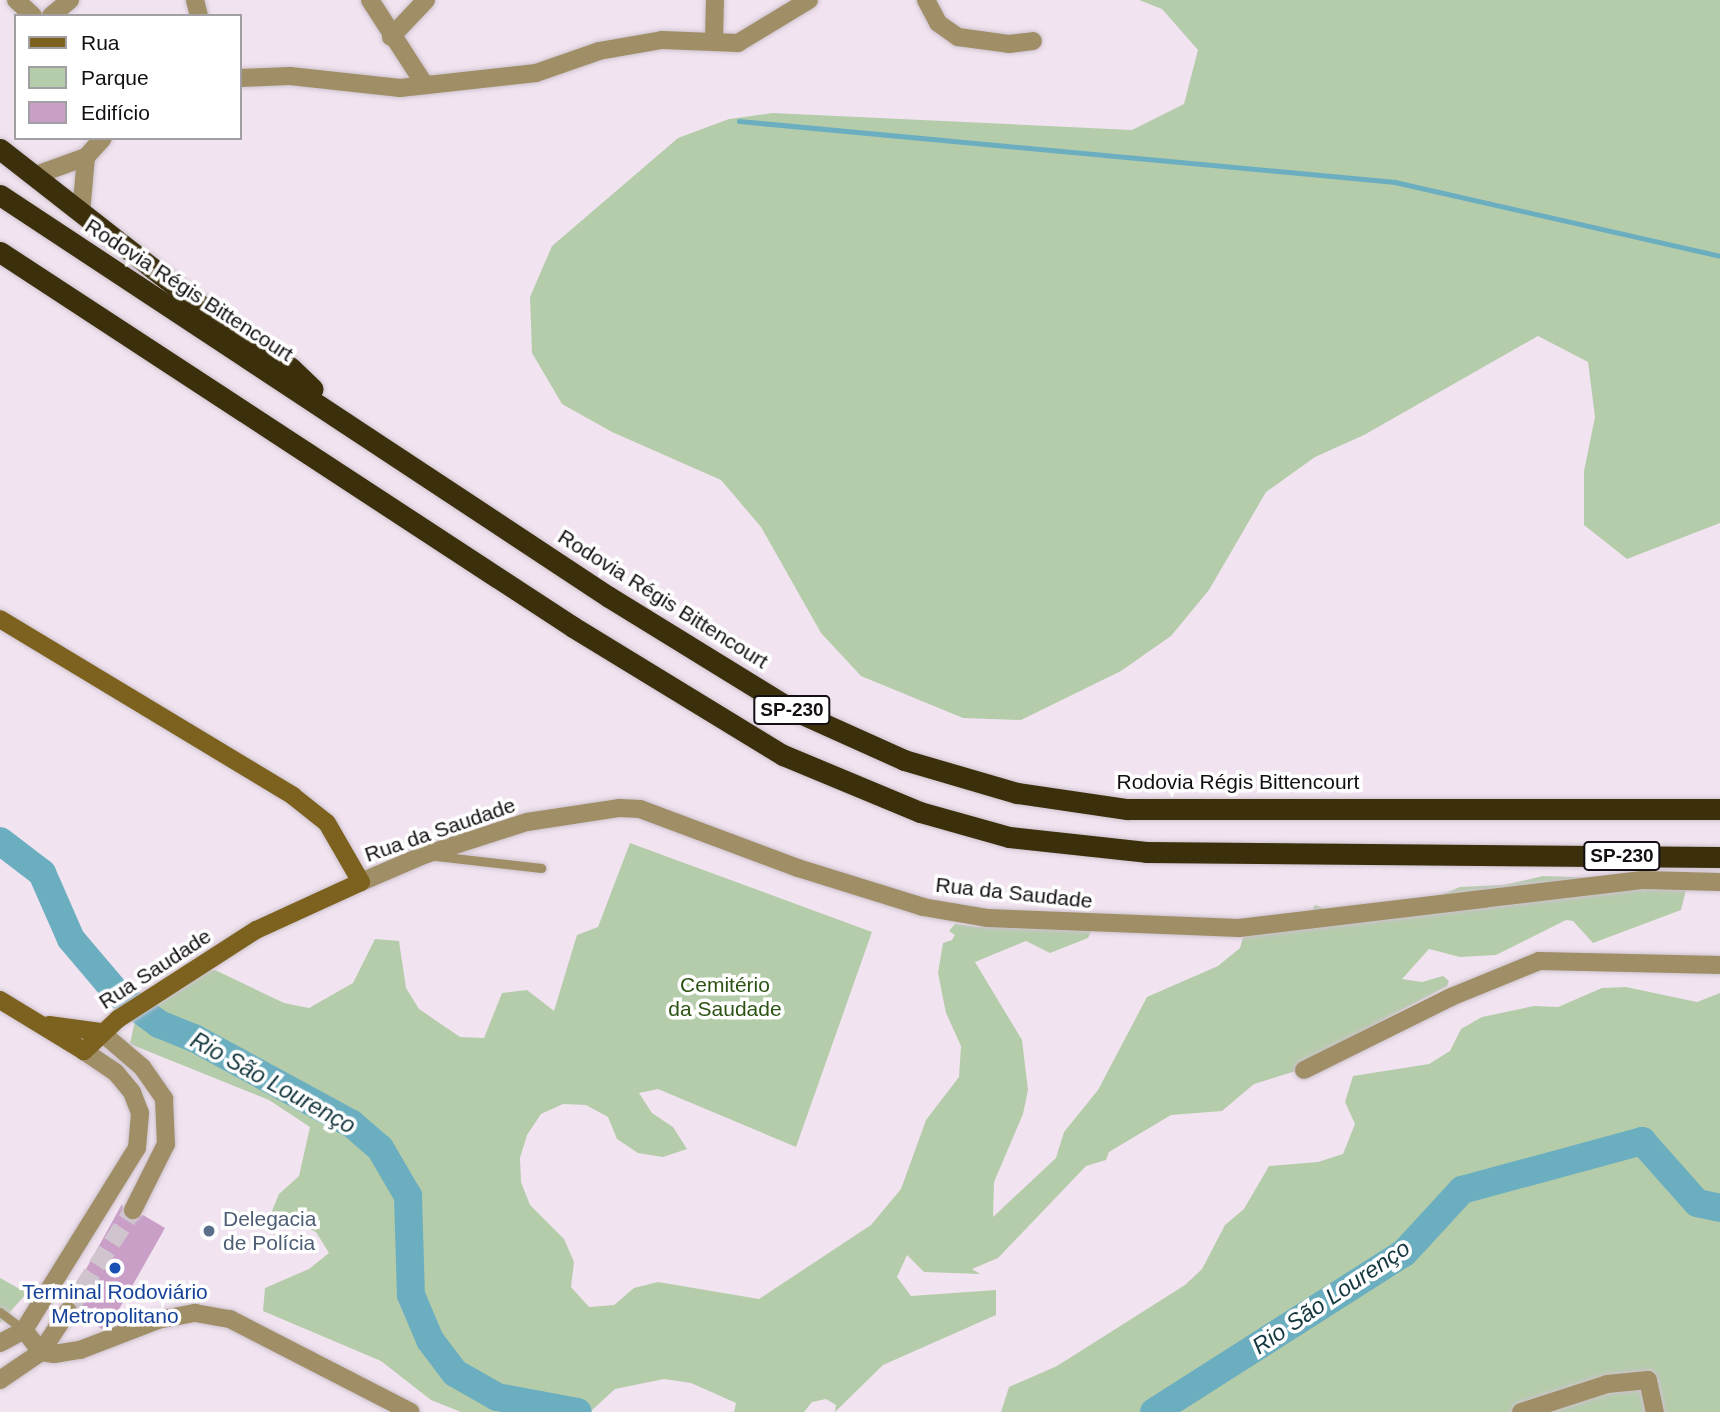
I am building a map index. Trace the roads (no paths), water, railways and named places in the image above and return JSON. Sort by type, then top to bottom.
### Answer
[{"type":"highway","points":[[0,149],[197,303],[291,368],[350,425]]},
{"type":"highway","name":"Rodovia Régis Bittencourt","points":[[0,195],[609,597],[793,710],[904,760],[1017,793],[1127,809],[1720,809]]},
{"type":"highway","name":"SP-230","points":[[0,252],[317,462],[760,741],[919,812],[1009,837],[1146,852],[1720,857]]},
{"type":"highway","points":[[1679,857],[1720,869]]},
{"type":"street","points":[[16,0],[31,14]]},
{"type":"street","points":[[53,14],[70,0]]},
{"type":"street","points":[[370,0],[391,37],[425,85]]},
{"type":"street","points":[[391,37],[426,0]]},
{"type":"street","points":[[713,40],[715,0]]},
{"type":"street","points":[[242,78],[290,76],[400,88],[536,73],[599,51],[662,40],[748,40],[809,0]]},
{"type":"street","points":[[926,0],[938,23],[958,37],[1009,44],[1033,41]]},
{"type":"street","points":[[36,175],[86,157],[101,140]]},
{"type":"street","points":[[81,213],[86,157]]},
{"type":"street","points":[[0,619],[293,796],[327,823],[361,881]]},
{"type":"street","name":"Rua da Saudade","points":[[256,930],[424,855],[527,822],[593,811],[640,809],[798,868],[923,906],[988,918],[1175,929],[1239,928],[1644,880],[1720,882]]},
{"type":"street","name":"Rua Saudade","points":[[84,1051],[101,1032],[118,1019],[256,930]]},
{"type":"street","points":[[1304,1070],[1451,997],[1539,961],[1720,965]]},
{"type":"street","points":[[0,1000],[45,1024],[115,1072],[132,1092],[141,1130],[137,1148],[24,1329],[0,1343]]},
{"type":"street","points":[[45,1024],[101,1032],[142,1067],[164,1099],[167,1125],[159,1163],[133,1210]]},
{"type":"street","points":[[141,1130],[167,1125]]},
{"type":"street","points":[[0,1380],[41,1352],[68,1311]]},
{"type":"street","points":[[41,1352],[80,1350],[158,1320],[195,1313],[230,1319],[411,1412]]},
{"type":"street","points":[[24,1329],[41,1352]]},
{"type":"street","points":[[1521,1412],[1607,1384],[1647,1380],[1655,1412]]},
{"type":"lane","points":[[424,855],[541,868]]},
{"type":"lane","points":[[0,1312],[24,1329]]},
{"type":"waterway","points":[[739,121],[1395,182],[1720,256]]},
{"type":"waterway","name":"Rio São Lourenço","points":[[0,841],[42,873],[71,939],[116,992],[159,1024],[194,1038],[352,1124],[380,1148],[408,1196],[411,1295],[430,1340],[455,1373],[497,1397],[578,1412]]},
{"type":"waterway","name":"Rio São Lourenço","points":[[1154,1412],[1404,1253],[1462,1190],[1642,1141],[1697,1203],[1720,1208]]},
{"type":"tunnel","points":[[68,1311],[133,1210]]},
{"type":"place","name":"Delegacia de Polícia","points":[[209,1231]]},
{"type":"place","name":"Terminal Rodoviário Metropolitano","points":[[115,1268]]},
{"type":"park label","name":"Cemitério da Saudade","points":[[725,997]]}]
